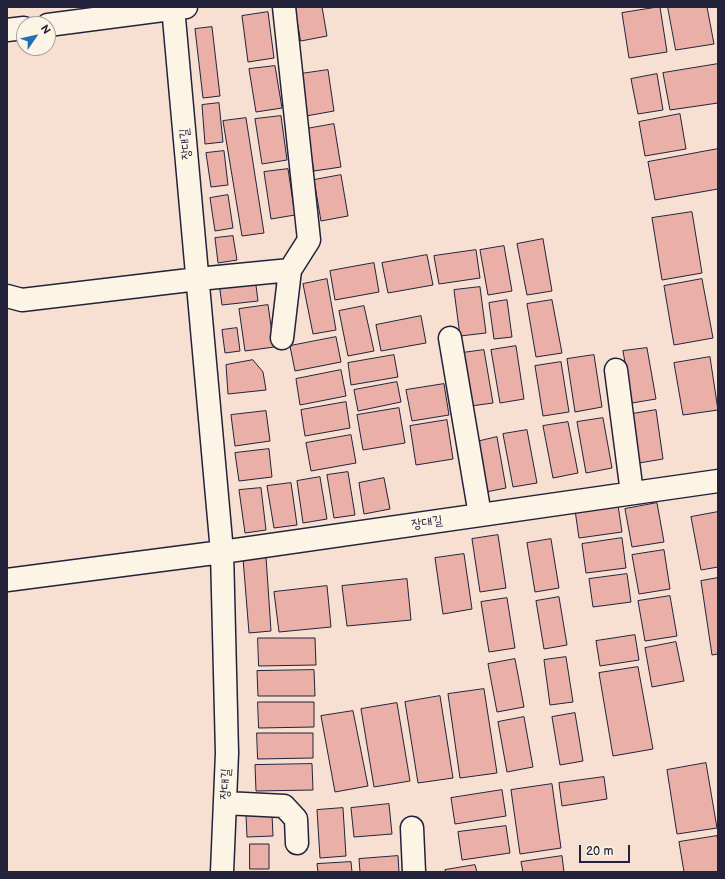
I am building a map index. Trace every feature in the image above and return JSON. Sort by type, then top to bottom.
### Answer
[{"type":"street","name":"장대길","points":[[56,24],[177,7],[198,279],[222,552],[227,753],[222,872]]},
{"type":"street","points":[[282,338],[290,270],[309,240],[284,7]]},
{"type":"street","points":[[7,296],[22,300],[198,279],[290,270]]},
{"type":"street","points":[[450,338],[480,515]]},
{"type":"street","points":[[616,370],[632,493]]},
{"type":"street","name":"장대길","points":[[7,580],[222,552],[718,481]]},
{"type":"street","points":[[225,803],[284,806],[296,819],[297,843]]},
{"type":"street","points":[[412,828],[414,872]]},
{"type":"building","points":[[295,7],[322,7],[327,36],[301,41]]},
{"type":"building","points":[[660,7],[667,52],[629,58],[622,13]]},
{"type":"building","points":[[668,7],[707,7],[714,44],[676,50]]},
{"type":"building","points":[[268,12],[274,58],[248,62],[242,16]]},
{"type":"building","points":[[212,27],[220,96],[203,98],[195,29]]},
{"type":"building","points":[[718,64],[718,103],[670,110],[663,73]]},
{"type":"building","points":[[275,66],[282,108],[256,112],[249,69]]},
{"type":"building","points":[[328,70],[334,111],[306,116],[300,74]]},
{"type":"building","points":[[657,74],[663,110],[638,114],[631,79]]},
{"type":"building","points":[[219,103],[223,142],[205,144],[202,105]]},
{"type":"building","points":[[680,114],[686,149],[645,156],[639,122]]},
{"type":"building","points":[[281,116],[287,160],[262,164],[255,119]]},
{"type":"building","points":[[246,118],[264,233],[242,236],[223,121]]},
{"type":"building","points":[[334,124],[341,167],[314,171],[306,129]]},
{"type":"building","points":[[718,149],[718,189],[655,200],[648,162]]},
{"type":"building","points":[[224,151],[228,185],[211,187],[206,153]]},
{"type":"building","points":[[288,169],[295,215],[271,219],[264,172]]},
{"type":"building","points":[[341,175],[348,216],[321,221],[314,180]]},
{"type":"building","points":[[228,195],[233,228],[215,231],[210,198]]},
{"type":"building","points":[[692,212],[702,273],[662,280],[652,218]]},
{"type":"building","points":[[233,236],[237,260],[218,263],[215,238]]},
{"type":"building","points":[[543,239],[552,291],[527,295],[517,244]]},
{"type":"building","points":[[504,246],[512,291],[488,295],[480,250]]},
{"type":"building","points":[[476,250],[480,278],[439,284],[434,256]]},
{"type":"building","points":[[427,255],[433,285],[388,293],[382,263]]},
{"type":"building","points":[[374,263],[379,292],[335,300],[330,271]]},
{"type":"building","points":[[255,278],[258,301],[222,305],[219,283]]},
{"type":"building","points":[[327,279],[336,330],[313,334],[303,284]]},
{"type":"building","points":[[702,279],[713,338],[674,345],[664,286]]},
{"type":"building","points":[[480,287],[486,333],[460,336],[454,290]]},
{"type":"building","points":[[507,300],[512,337],[494,339],[489,303]]},
{"type":"building","points":[[552,300],[562,353],[536,357],[527,304]]},
{"type":"building","points":[[268,305],[274,347],[245,351],[239,309]]},
{"type":"building","points":[[364,306],[374,351],[348,356],[339,311]]},
{"type":"building","points":[[421,316],[426,343],[381,351],[376,325]]},
{"type":"building","points":[[237,328],[240,351],[225,353],[222,330]]},
{"type":"building","points":[[336,337],[341,362],[295,371],[290,346]]},
{"type":"building","points":[[516,346],[524,399],[500,403],[491,350]]},
{"type":"building","points":[[647,348],[656,399],[632,403],[623,351]]},
{"type":"building","points":[[484,350],[493,403],[471,406],[462,353]]},
{"type":"building","points":[[394,355],[398,377],[351,385],[348,363]]},
{"type":"building","points":[[594,355],[602,407],[575,412],[567,359]]},
{"type":"building","points":[[710,357],[718,410],[683,415],[674,363]]},
{"type":"building","points":[[253,360],[263,372],[266,390],[228,394],[226,365]]},
{"type":"building","points":[[561,362],[569,412],[543,416],[535,366]]},
{"type":"building","points":[[341,370],[346,396],[300,405],[296,379]]},
{"type":"building","points":[[397,382],[401,402],[358,411],[354,390]]},
{"type":"building","points":[[444,384],[449,415],[412,421],[406,390]]},
{"type":"building","points":[[346,402],[350,428],[305,436],[301,410]]},
{"type":"building","points":[[399,408],[405,443],[363,450],[357,415]]},
{"type":"building","points":[[656,410],[663,459],[639,463],[632,414]]},
{"type":"building","points":[[266,411],[270,441],[235,446],[231,415]]},
{"type":"building","points":[[603,418],[612,468],[586,473],[577,422]]},
{"type":"building","points":[[447,420],[453,459],[416,465],[410,426]]},
{"type":"building","points":[[568,422],[578,473],[553,478],[543,426]]},
{"type":"building","points":[[527,430],[537,483],[513,487],[503,434]]},
{"type":"building","points":[[351,435],[356,463],[311,471],[306,443]]},
{"type":"building","points":[[497,437],[506,488],[486,492],[476,442]]},
{"type":"building","points":[[269,449],[272,477],[239,481],[235,453]]},
{"type":"building","points":[[348,472],[355,515],[334,518],[327,475]]},
{"type":"building","points":[[320,477],[327,519],[303,523],[297,481]]},
{"type":"building","points":[[384,478],[390,509],[364,514],[359,483]]},
{"type":"building","points":[[291,483],[297,525],[274,528],[267,486]]},
{"type":"building","points":[[261,488],[266,530],[245,533],[239,490]]},
{"type":"building","points":[[657,503],[664,542],[632,547],[625,509]]},
{"type":"building","points":[[618,505],[622,532],[579,538],[575,510]]},
{"type":"building","points":[[718,512],[718,567],[701,570],[691,517]]},
{"type":"building","points":[[498,535],[506,588],[480,592],[472,539]]},
{"type":"building","points":[[622,538],[626,568],[586,573],[582,544]]},
{"type":"building","points":[[551,539],[559,588],[535,592],[527,543]]},
{"type":"building","points":[[664,550],[670,589],[639,594],[632,555]]},
{"type":"building","points":[[464,554],[472,609],[443,614],[435,558]]},
{"type":"building","points":[[266,557],[271,631],[249,633],[243,558]]},
{"type":"building","points":[[627,574],[631,602],[593,607],[589,579]]},
{"type":"building","points":[[718,578],[718,654],[712,655],[701,581]]},
{"type":"building","points":[[407,579],[411,620],[347,626],[342,586]]},
{"type":"building","points":[[327,586],[331,627],[279,632],[274,592]]},
{"type":"building","points":[[670,596],[677,636],[645,641],[638,601]]},
{"type":"building","points":[[559,597],[567,645],[544,649],[536,601]]},
{"type":"building","points":[[507,598],[515,648],[489,652],[481,602]]},
{"type":"building","points":[[635,635],[639,660],[600,666],[596,641]]},
{"type":"building","points":[[258,638],[315,638],[316,665],[259,666]]},
{"type":"building","points":[[676,642],[684,681],[652,687],[645,648]]},
{"type":"building","points":[[566,657],[573,702],[550,705],[544,660]]},
{"type":"building","points":[[515,659],[524,707],[497,712],[488,664]]},
{"type":"building","points":[[638,667],[653,749],[613,756],[599,673]]},
{"type":"building","points":[[314,670],[315,696],[258,696],[257,671]]},
{"type":"building","points":[[484,689],[497,773],[460,778],[448,694]]},
{"type":"building","points":[[440,696],[453,778],[418,783],[405,702]]},
{"type":"building","points":[[258,702],[314,702],[314,727],[259,728]]},
{"type":"building","points":[[397,703],[410,781],[374,787],[361,709]]},
{"type":"building","points":[[353,711],[368,786],[335,792],[321,716]]},
{"type":"building","points":[[575,713],[583,761],[560,765],[552,717]]},
{"type":"building","points":[[524,717],[533,767],[507,772],[498,722]]},
{"type":"building","points":[[257,733],[313,733],[313,758],[258,759]]},
{"type":"building","points":[[706,763],[717,828],[677,834],[667,770]]},
{"type":"building","points":[[312,764],[313,790],[256,791],[255,765]]},
{"type":"building","points":[[604,777],[607,799],[562,806],[559,783]]},
{"type":"building","points":[[552,784],[561,848],[520,854],[511,790]]},
{"type":"building","points":[[502,790],[506,816],[455,824],[451,798]]},
{"type":"building","points":[[389,804],[392,834],[354,837],[351,808]]},
{"type":"building","points":[[343,808],[346,856],[320,858],[317,810]]},
{"type":"building","points":[[272,814],[273,836],[247,837],[246,815]]},
{"type":"building","points":[[506,826],[510,853],[462,860],[458,832]]},
{"type":"building","points":[[717,836],[718,872],[684,872],[679,842]]},
{"type":"building","points":[[250,844],[269,844],[269,869],[250,869]]},
{"type":"building","points":[[398,856],[399,872],[360,872],[359,859]]},
{"type":"building","points":[[562,856],[564,872],[523,872],[521,862]]},
{"type":"building","points":[[351,862],[352,872],[318,872],[317,864]]},
{"type":"building","points":[[475,865],[477,872],[446,872],[445,870]]}]
